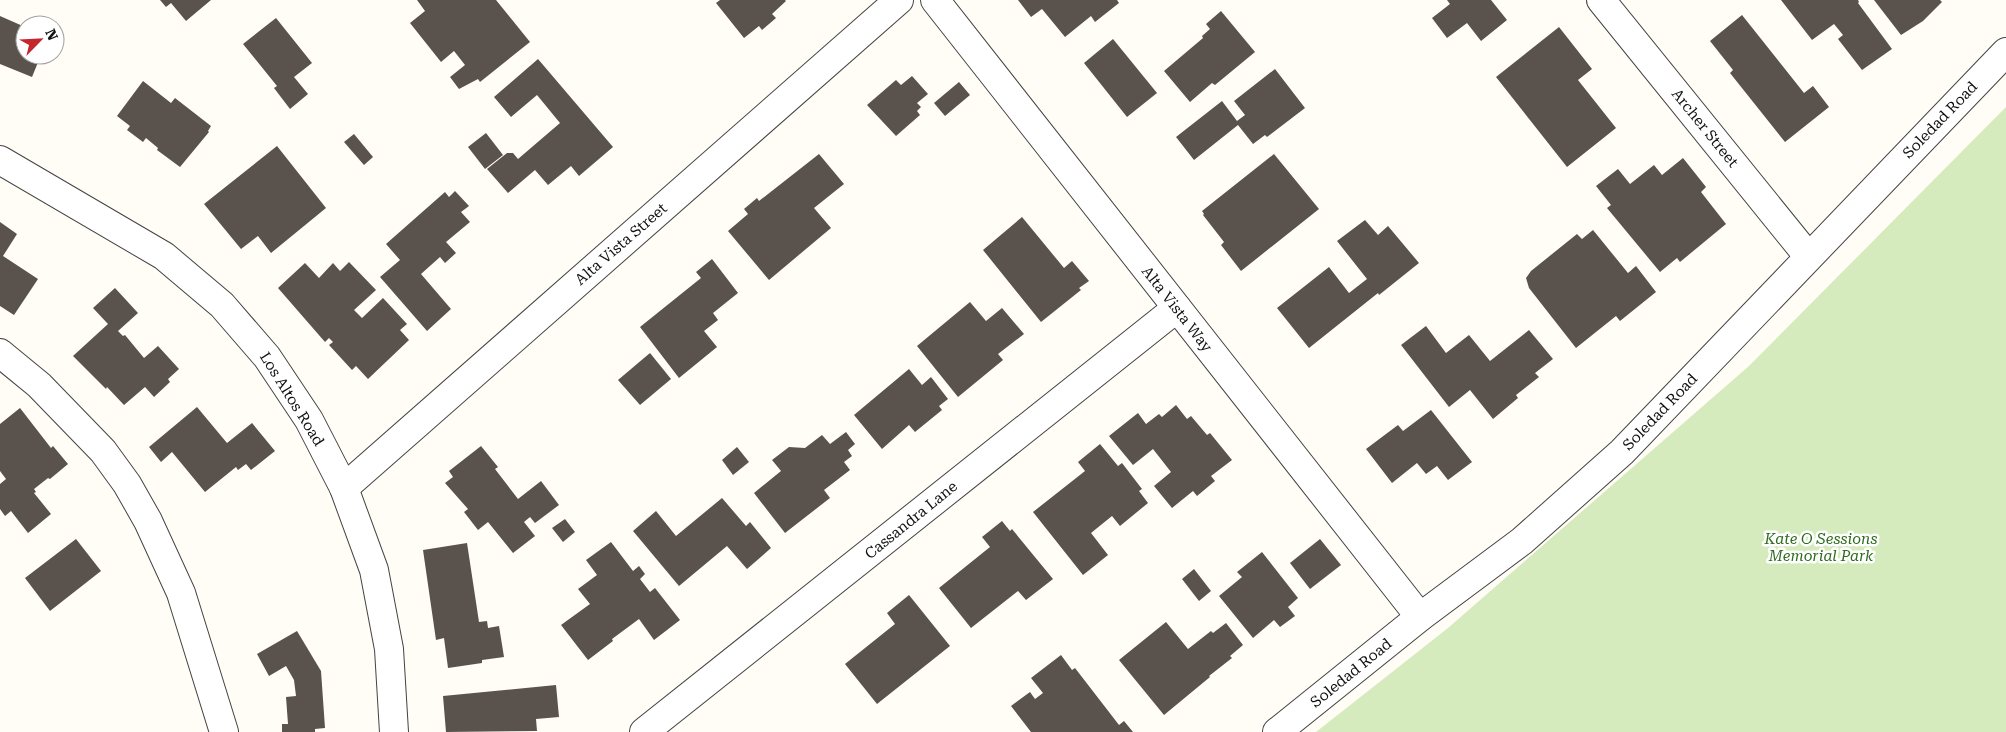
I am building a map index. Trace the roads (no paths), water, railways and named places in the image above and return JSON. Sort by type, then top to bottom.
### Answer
[{"type":"street","name":"Alta Vista Street","points":[[344,488],[899,0]]},
{"type":"street","name":"Alta Vista Way","points":[[935,0],[1420,617]]},
{"type":"street","name":"Archer Street","points":[[1601,0],[1808,256]]},
{"type":"street","name":"Soledad Road","points":[[1276,732],[1420,617],[1522,541],[1622,452],[1808,256],[2006,52]]},
{"type":"street","name":"Los Altos Road","points":[[0,160],[164,256],[222,306],[267,357],[309,420],[344,488],[374,570],[389,649],[394,732]]},
{"type":"street","name":"Cassandra Lane","points":[[644,732],[1177,308]]},
{"type":"street","points":[[0,353],[39,385],[103,451],[127,484],[148,521],[181,593],[224,732]]},
{"type":"park label","name":"Kate O Sessions Memorial Park","points":[[1821,548]]}]
